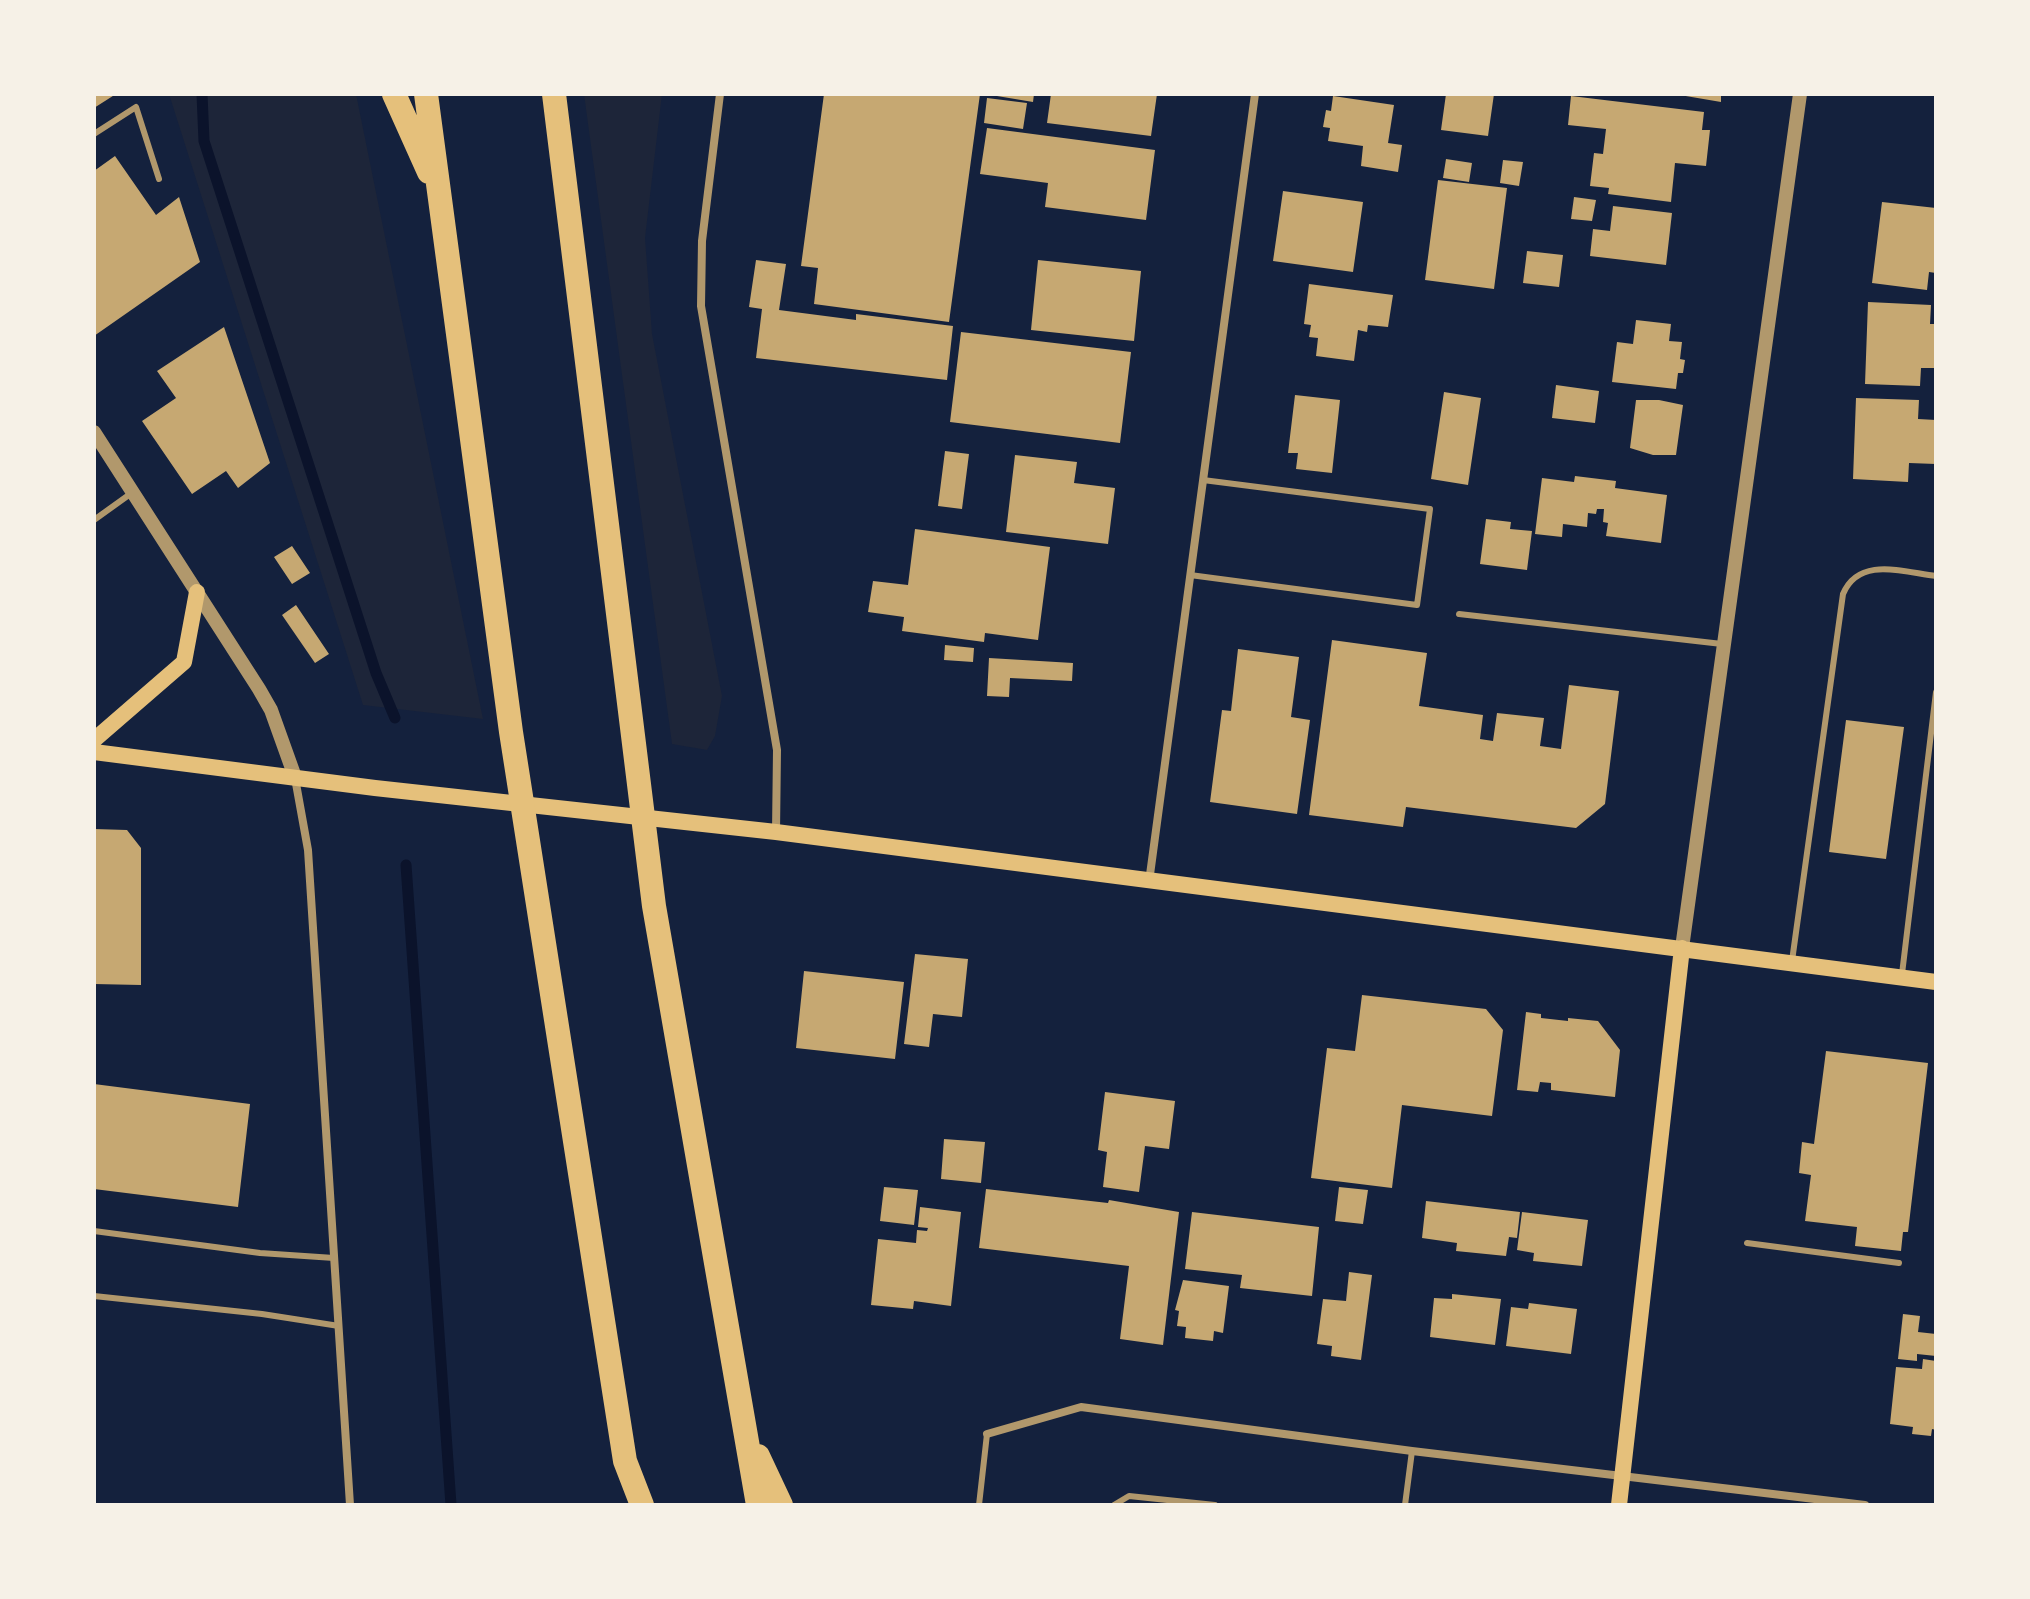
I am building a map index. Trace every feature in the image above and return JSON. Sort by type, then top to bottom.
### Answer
[{"type":"highway","points":[[394,94],[441,200]]},
{"type":"highway","points":[[426,94],[511,732],[625,1461],[625,1505]]},
{"type":"highway","points":[[554,94],[654,906],[758,1505]]},
{"type":"highway","points":[[744,1427],[781,1505]]},
{"type":"highway","points":[[625,1461],[642,1505]]},
{"type":"main road","points":[[94,740],[184,662],[197,592]]},
{"type":"main road","points":[[94,752],[776,832],[1936,982]]},
{"type":"main road","points":[[1619,1505],[1682,948]]},
{"type":"street","points":[[720,94],[702,241],[701,306],[777,750],[776,832]]},
{"type":"street","points":[[1149,882],[1255,94]]},
{"type":"street","points":[[1682,948],[1800,94]]},
{"type":"street","points":[[94,432],[271,710],[295,777],[308,850],[350,1505]]},
{"type":"street","points":[[987,1434],[1081,1407],[1412,1451],[1865,1505]]},
{"type":"lane","points":[[94,134],[136,107],[159,179]]},
{"type":"lane","points":[[1190,575],[1417,605],[1430,509],[1203,480]]},
{"type":"lane","points":[[94,520],[133,492]]},
{"type":"lane","points":[[1792,963],[1843,594],[1848,580],[1873,569],[1936,576]]},
{"type":"lane","points":[[1459,614],[1724,645]]},
{"type":"lane","points":[[1901,978],[1933,740],[1936,692]]},
{"type":"lane","points":[[94,1231],[260,1253],[334,1258]]},
{"type":"lane","points":[[1747,1243],[1899,1263]]},
{"type":"lane","points":[[94,1296],[262,1314],[339,1326]]},
{"type":"lane","points":[[979,1505],[987,1434]]},
{"type":"lane","points":[[1405,1505],[1412,1451]]},
{"type":"lane","points":[[1114,1505],[1129,1496],[1215,1505]]},
{"type":"shaded area","points":[[169,94],[356,94],[483,719],[363,705]]},
{"type":"shaded area","points":[[584,94],[662,94],[645,238],[652,334],[722,696],[715,736],[707,750],[672,744]]},
{"type":"building","points":[[94,94],[116,94],[94,108]]},
{"type":"building","points":[[824,94],[980,94],[949,322],[814,304],[818,268],[801,266]]},
{"type":"building","points":[[985,94],[1034,94],[1033,102]]},
{"type":"building","points":[[1051,94],[1157,94],[1151,136],[1047,123]]},
{"type":"building","points":[[1446,94],[1494,94],[1488,136],[1441,130]]},
{"type":"building","points":[[1674,94],[1721,94],[1721,102]]},
{"type":"building","points":[[1333,96],[1394,105],[1388,143],[1402,145],[1398,172],[1361,166],[1363,146],[1328,141],[1330,128],[1323,127],[1326,110],[1331,111]]},
{"type":"building","points":[[1571,96],[1704,112],[1702,130],[1710,130],[1706,166],[1675,163],[1671,202],[1608,194],[1609,188],[1590,186],[1594,153],[1603,154],[1606,129],[1568,125]]},
{"type":"building","points":[[987,98],[1027,103],[1023,129],[984,123]]},
{"type":"building","points":[[987,128],[1155,150],[1146,220],[1045,207],[1048,183],[980,174]]},
{"type":"building","points":[[115,156],[156,215],[179,197],[200,262],[94,336],[94,171]]},
{"type":"building","points":[[1446,159],[1472,163],[1469,182],[1443,178]]},
{"type":"building","points":[[1503,160],[1523,162],[1519,186],[1500,183]]},
{"type":"building","points":[[1438,180],[1507,188],[1494,289],[1425,280]]},
{"type":"building","points":[[1283,191],[1363,202],[1353,272],[1273,261]]},
{"type":"building","points":[[1574,197],[1596,200],[1592,221],[1571,219]]},
{"type":"building","points":[[1882,202],[1936,208],[1936,273],[1929,272],[1927,290],[1872,283]]},
{"type":"building","points":[[1613,206],[1672,213],[1666,265],[1590,256],[1593,229],[1610,231]]},
{"type":"building","points":[[1527,251],[1563,255],[1559,287],[1523,283]]},
{"type":"building","points":[[756,260],[786,264],[779,310],[856,320],[856,314],[953,326],[947,380],[756,358],[762,309],[749,307]]},
{"type":"building","points":[[1038,260],[1141,271],[1134,341],[1031,330]]},
{"type":"building","points":[[1309,284],[1393,295],[1388,327],[1368,325],[1367,332],[1358,330],[1354,361],[1316,356],[1318,338],[1309,337],[1311,325],[1304,324]]},
{"type":"building","points":[[1868,302],[1931,305],[1930,324],[1936,324],[1936,368],[1921,368],[1920,386],[1865,384]]},
{"type":"building","points":[[1636,320],[1671,324],[1669,341],[1682,342],[1680,359],[1685,360],[1683,373],[1678,373],[1676,389],[1612,382],[1617,342],[1633,344]]},
{"type":"building","points":[[224,327],[270,463],[238,488],[226,471],[192,494],[142,421],[176,398],[157,371]]},
{"type":"building","points":[[961,332],[1131,352],[1120,443],[950,422]]},
{"type":"building","points":[[1556,385],[1599,391],[1595,423],[1552,418]]},
{"type":"building","points":[[1444,392],[1481,398],[1468,485],[1431,479]]},
{"type":"building","points":[[1295,395],[1340,400],[1332,473],[1296,469],[1298,453],[1288,453]]},
{"type":"building","points":[[1856,398],[1919,400],[1918,419],[1936,420],[1936,464],[1909,463],[1908,482],[1853,479]]},
{"type":"building","points":[[1636,400],[1659,400],[1683,405],[1676,455],[1653,455],[1630,448]]},
{"type":"building","points":[[945,451],[969,454],[962,509],[938,506]]},
{"type":"building","points":[[1015,455],[1077,462],[1074,483],[1115,488],[1108,544],[1006,532]]},
{"type":"building","points":[[1575,476],[1616,481],[1615,488],[1667,495],[1661,543],[1606,536],[1608,523],[1603,522],[1604,509],[1597,509],[1596,514],[1588,513],[1587,527],[1563,524],[1562,537],[1535,534],[1542,478],[1574,482]]},
{"type":"building","points":[[1486,519],[1511,522],[1510,529],[1532,531],[1527,570],[1480,564]]},
{"type":"building","points":[[915,529],[1050,547],[1038,640],[985,633],[984,642],[902,631],[904,617],[868,612],[873,581],[908,585]]},
{"type":"building","points":[[292,546],[310,573],[292,584],[274,557]]},
{"type":"building","points":[[296,605],[329,654],[315,663],[282,615]]},
{"type":"building","points":[[1332,640],[1427,653],[1419,706],[1483,715],[1480,739],[1493,741],[1497,713],[1544,718],[1540,746],[1561,749],[1569,685],[1619,691],[1605,804],[1576,828],[1406,807],[1403,827],[1309,815]]},
{"type":"building","points":[[945,645],[974,648],[973,662],[944,660]]},
{"type":"building","points":[[1238,649],[1299,657],[1291,717],[1310,720],[1297,814],[1210,802],[1222,710],[1231,711]]},
{"type":"building","points":[[989,658],[1073,663],[1072,681],[1010,678],[1009,697],[987,696]]},
{"type":"building","points":[[1846,720],[1904,727],[1886,859],[1829,852]]},
{"type":"building","points":[[94,829],[127,830],[141,848],[141,985],[94,984]]},
{"type":"building","points":[[915,954],[968,959],[962,1017],[933,1014],[929,1047],[904,1044]]},
{"type":"building","points":[[804,971],[904,982],[895,1059],[796,1048]]},
{"type":"building","points":[[1362,995],[1486,1009],[1503,1030],[1492,1116],[1402,1105],[1392,1188],[1311,1178],[1327,1048],[1355,1051]]},
{"type":"building","points":[[1526,1012],[1541,1014],[1541,1018],[1598,1021],[1620,1050],[1615,1097],[1551,1090],[1551,1083],[1540,1082],[1538,1092],[1517,1090]]},
{"type":"building","points":[[1826,1051],[1928,1063],[1908,1232],[1903,1232],[1901,1251],[1855,1246],[1857,1227],[1805,1221],[1811,1175],[1799,1173],[1802,1142],[1814,1144]]},
{"type":"building","points":[[94,1084],[250,1104],[238,1207],[94,1189]]},
{"type":"building","points":[[1105,1092],[1175,1101],[1169,1149],[1145,1146],[1139,1192],[1103,1187],[1107,1152],[1098,1150]]},
{"type":"building","points":[[944,1139],[985,1142],[981,1183],[941,1179]]},
{"type":"building","points":[[884,1187],[918,1190],[914,1225],[880,1221]]},
{"type":"building","points":[[1339,1187],[1368,1190],[1363,1224],[1335,1221]]},
{"type":"building","points":[[986,1189],[1108,1203],[1109,1200],[1179,1212],[1163,1345],[1120,1339],[1129,1266],[979,1248]]},
{"type":"building","points":[[1426,1201],[1520,1212],[1517,1238],[1509,1237],[1506,1256],[1456,1251],[1457,1243],[1422,1238]]},
{"type":"building","points":[[920,1207],[961,1212],[951,1306],[914,1301],[913,1309],[871,1305],[878,1239],[916,1243],[917,1230],[927,1231],[928,1228],[918,1227]]},
{"type":"building","points":[[1192,1212],[1319,1227],[1312,1296],[1240,1288],[1242,1275],[1185,1269]]},
{"type":"building","points":[[1522,1212],[1588,1220],[1582,1266],[1533,1261],[1534,1253],[1517,1250]]},
{"type":"building","points":[[1349,1272],[1372,1275],[1361,1360],[1331,1356],[1332,1346],[1317,1344],[1323,1299],[1346,1301]]},
{"type":"building","points":[[1183,1280],[1229,1286],[1223,1333],[1214,1331],[1213,1341],[1185,1338],[1186,1327],[1177,1326],[1179,1311],[1175,1310]]},
{"type":"building","points":[[1452,1294],[1501,1299],[1495,1345],[1430,1337],[1434,1298],[1452,1299]]},
{"type":"building","points":[[1529,1303],[1577,1309],[1571,1354],[1506,1346],[1511,1307],[1528,1309]]},
{"type":"building","points":[[1903,1314],[1920,1316],[1918,1332],[1936,1334],[1936,1356],[1917,1354],[1917,1361],[1898,1359]]},
{"type":"building","points":[[1923,1359],[1936,1361],[1936,1430],[1932,1429],[1931,1436],[1912,1434],[1913,1427],[1890,1424],[1896,1367],[1922,1369]]},
{"type":"waterway","points":[[202,94],[204,141],[376,673],[395,718]]},
{"type":"waterway","points":[[406,865],[451,1505]]}]
